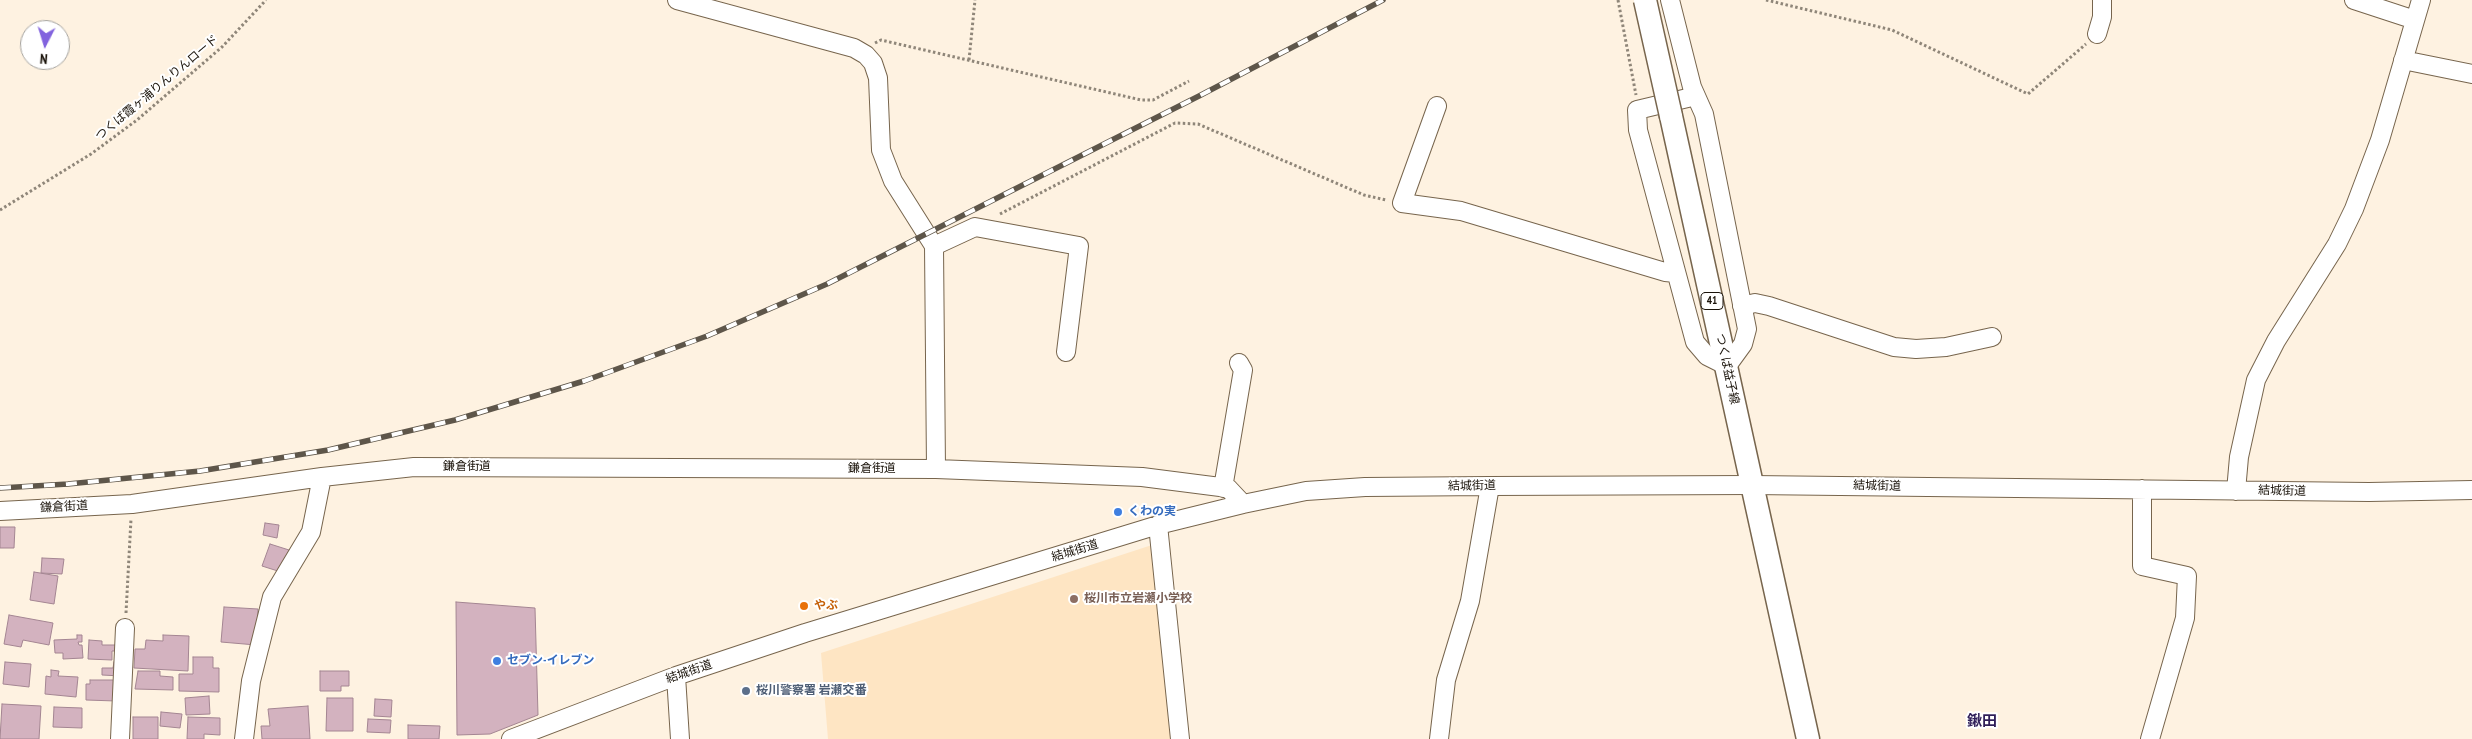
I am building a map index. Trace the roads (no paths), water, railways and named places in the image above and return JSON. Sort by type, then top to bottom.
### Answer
[{"type":"main road","name":"つくば益子線","points":[[1646,0],[1808,739]]},
{"type":"street","points":[[677,0],[854,48],[866,55],[873,63],[878,78],[881,150],[893,181],[934,246],[936,469]]},
{"type":"street","points":[[1670,0],[1696,96],[1704,114],[1747,329],[1746,338],[1727,366],[1707,356],[1695,342],[1638,130],[1637,110],[1696,96]]},
{"type":"street","points":[[2097,34],[2102,18],[2102,0]]},
{"type":"street","points":[[2354,0],[2415,20]]},
{"type":"street","points":[[2236,491],[2239,457],[2256,380],[2276,341],[2337,244],[2354,209],[2380,140],[2421,0]]},
{"type":"street","points":[[2403,60],[2472,74]]},
{"type":"street","points":[[1437,106],[1402,203],[1460,211],[1676,274]]},
{"type":"street","points":[[934,246],[975,227],[1079,246],[1066,352]]},
{"type":"street","points":[[1742,306],[1755,303],[1769,306],[1894,347],[1916,349],[1946,347],[1992,337]]},
{"type":"street","points":[[1239,363],[1243,370],[1223,488],[1228,488],[1243,504]]},
{"type":"street","name":"鎌倉街道","points":[[0,511],[132,504],[322,477],[414,467],[936,469],[1142,477],[1223,488]]},
{"type":"street","points":[[244,739],[251,681],[272,597],[310,532],[322,477]]},
{"type":"street","name":"結城街道","points":[[511,739],[676,676],[805,633],[1158,525],[1306,491],[1490,486],[1752,485],[2369,492],[2472,490]]},
{"type":"street","points":[[1439,739],[1446,680],[1470,601],[1490,486]]},
{"type":"street","points":[[2142,489],[2142,566],[2187,576],[2185,618],[2150,739]]},
{"type":"street","points":[[1158,525],[1180,739]]},
{"type":"street","points":[[120,739],[125,628]]},
{"type":"street","points":[[676,676],[680,739]]},
{"type":"railway","points":[[0,488],[68,484],[200,471],[328,450],[455,420],[584,381],[707,336],[827,284],[1199,96],[1383,0]]},
{"type":"place","name":"くわの実","points":[[1118,512]]},
{"type":"place","name":"桜川市立岩瀬小学校","points":[[1074,599]]},
{"type":"place","name":"やぶ","points":[[804,606]]},
{"type":"place","name":"セブン-イレブン","points":[[497,661]]},
{"type":"place","name":"桜川警察署 岩瀬交番","points":[[746,691]]},
{"type":"district","name":"鍬田","points":[[1982,722]]}]
